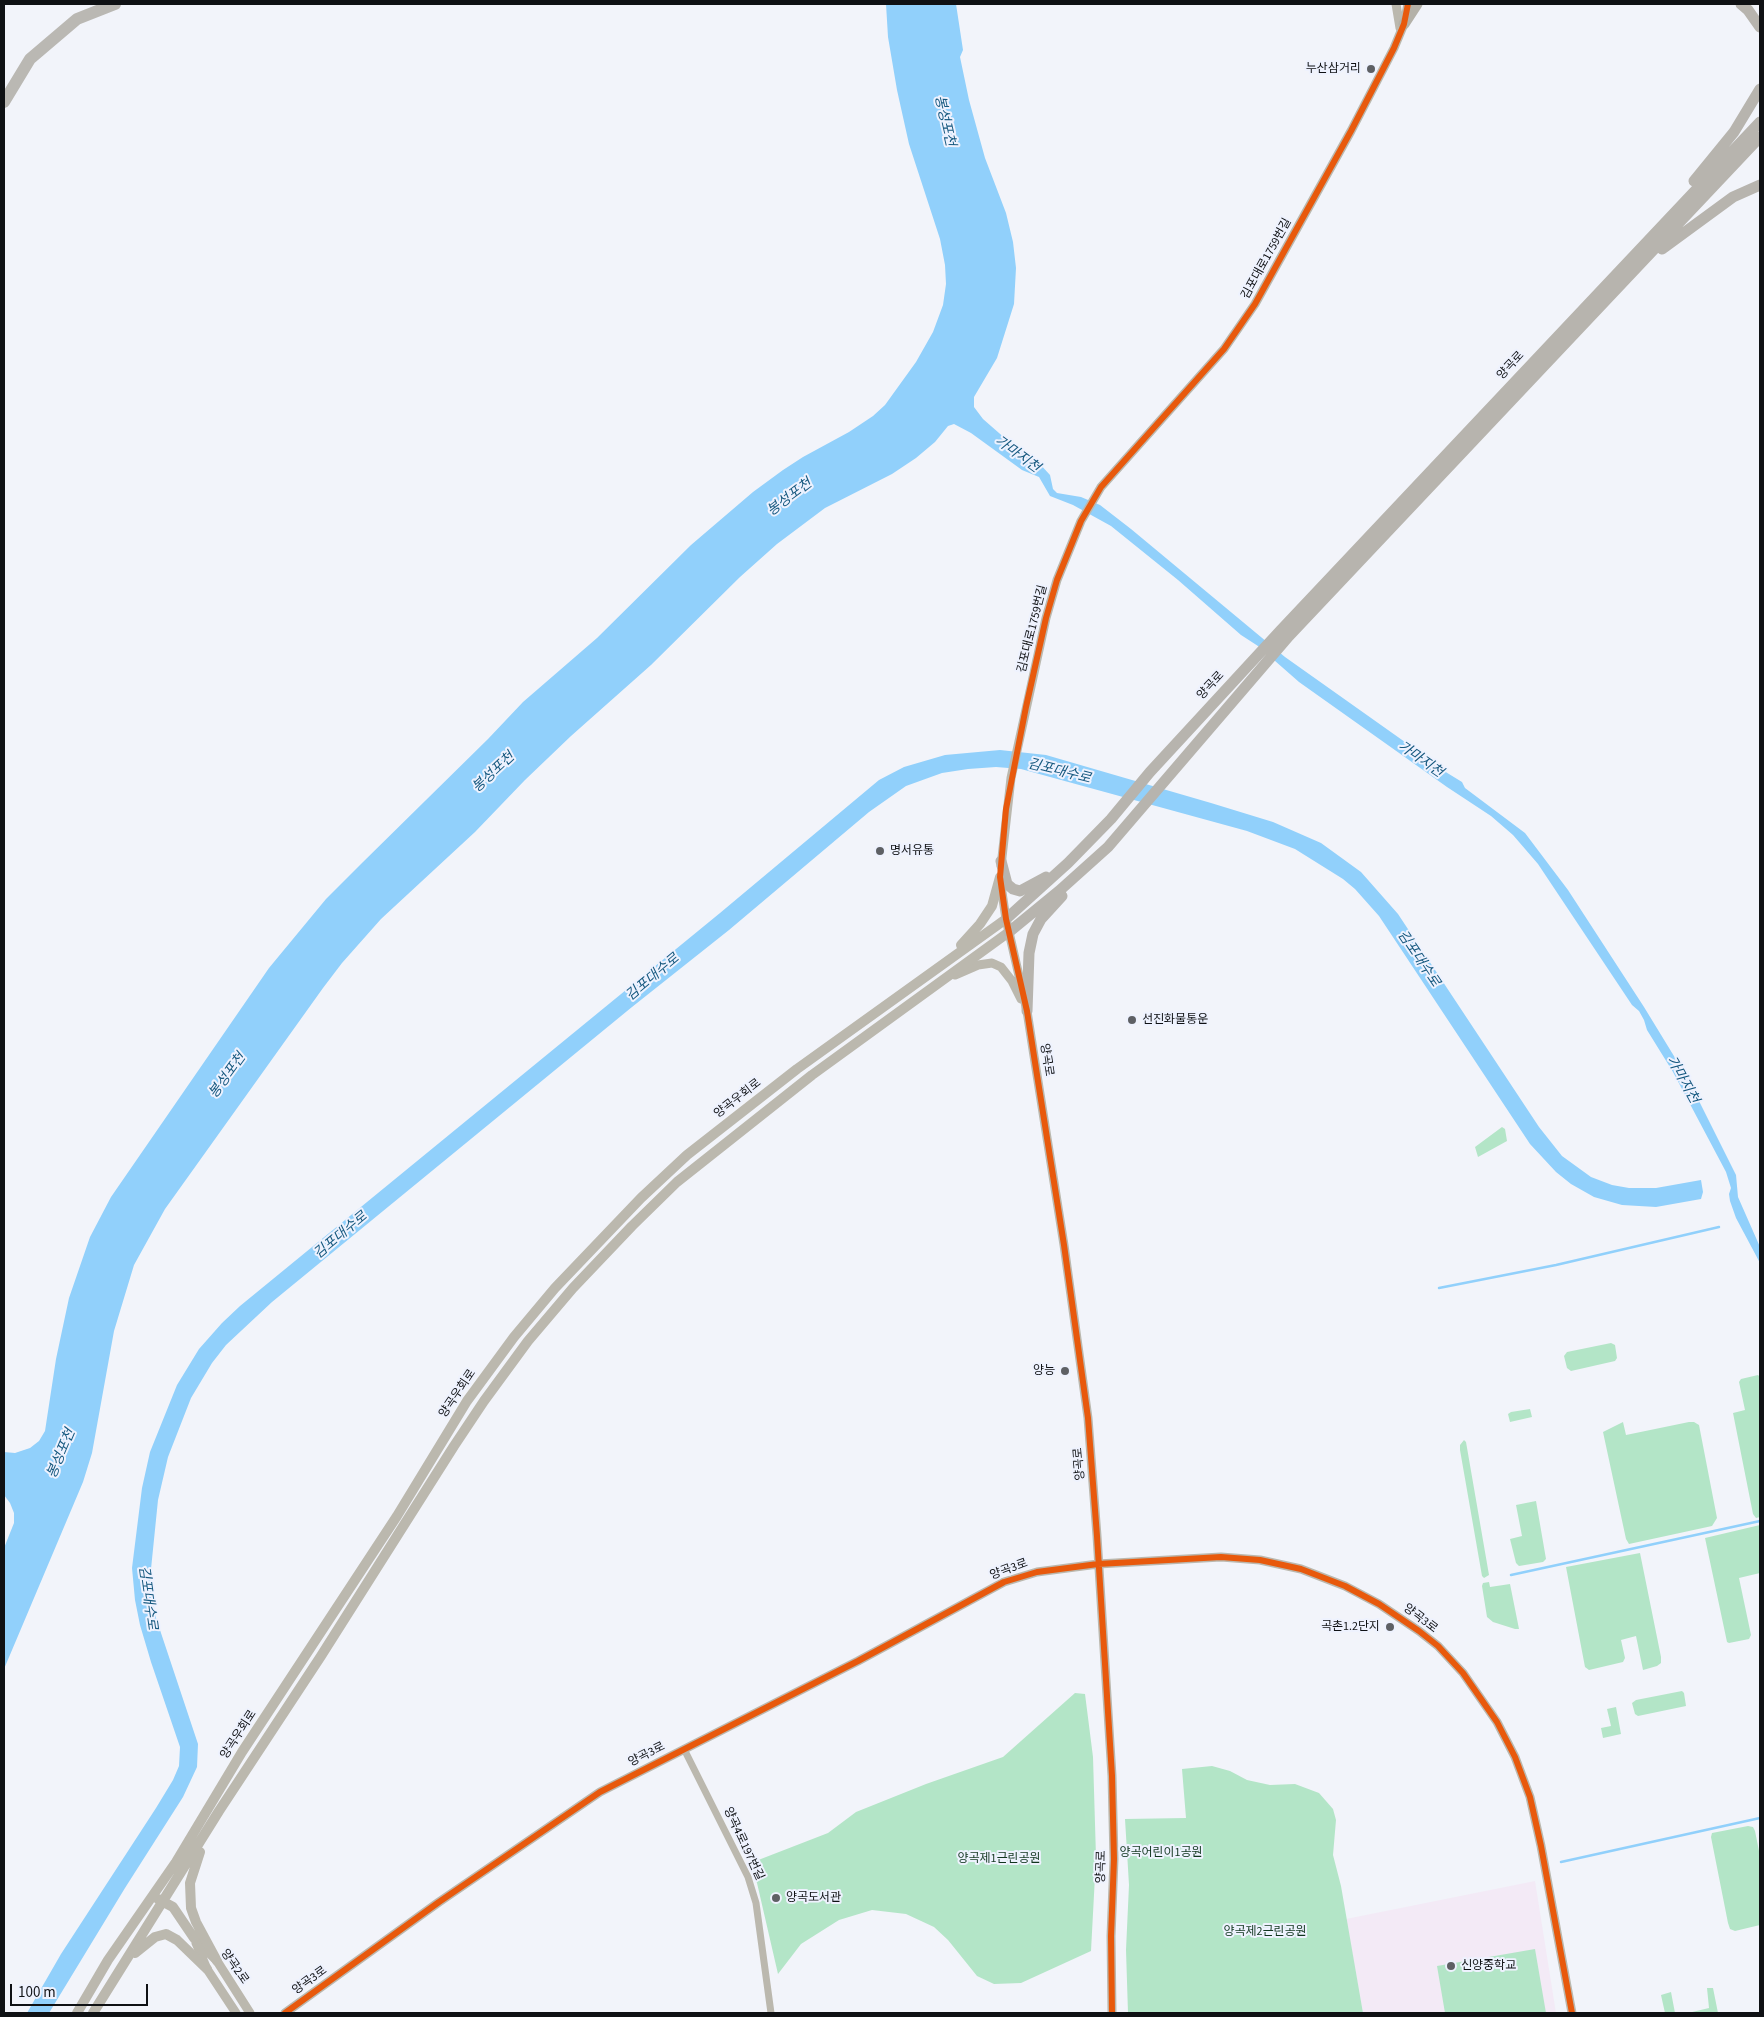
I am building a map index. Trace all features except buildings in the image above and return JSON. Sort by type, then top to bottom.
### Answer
[{"type":"highway","points":[[4,102],[30,59],[77,19],[116,4]]},
{"type":"highway","points":[[1741,4],[1748,10],[1760,27]]},
{"type":"highway","points":[[1633,264],[1734,132],[1760,89]]},
{"type":"highway","name":"양곡로","points":[[1108,847],[1131,823],[1171,775],[1256,666],[1285,633],[1633,264],[1760,122]]},
{"type":"highway","name":"양곡로","points":[[1633,264],[1760,137]]},
{"type":"highway","points":[[1633,264],[1733,197],[1760,185]]},
{"type":"highway","name":"양곡로","points":[[1068,863],[1111,818],[1150,772],[1256,666]]},
{"type":"highway","points":[[1008,932],[1059,891],[1108,847]]},
{"type":"highway","points":[[1027,1011],[1029,953],[1033,934],[1041,919],[1108,847]]},
{"type":"highway","points":[[1001,861],[1007,884],[1013,889],[1020,891],[1068,863]]},
{"type":"highway","points":[[1006,919],[1068,863]]},
{"type":"main road","points":[[1402,28],[1417,4]]},
{"type":"main road","points":[[949,959],[980,924],[992,906],[1000,877]]},
{"type":"main road","name":"양곡우회로","points":[[77,2013],[108,1960],[176,1862],[242,1752],[397,1516],[467,1401],[514,1337],[555,1288],[641,1198],[687,1156],[797,1069],[1006,919]]},
{"type":"main road","name":"양곡우회로","points":[[93,2013],[219,1811],[484,1401],[528,1342],[574,1288],[632,1226],[677,1182],[812,1075],[1008,932]]},
{"type":"main road","points":[[217,1961],[196,1922],[190,1896],[190,1883],[196,1860],[219,1811]]},
{"type":"main road","name":"양곡2로","points":[[152,1896],[172,1908],[194,1938]]},
{"type":"main road","points":[[122,1966],[143,1945],[155,1937],[166,1934],[177,1940],[207,1969]]},
{"type":"street","points":[[1396,4],[1402,28]]},
{"type":"street","name":"김포대로1759번길","points":[[1001,861],[1006,809],[1046,618],[1057,580],[1081,521],[1097,493],[1123,461],[1205,371],[1242,324],[1255,304],[1351,131],[1394,48],[1402,28],[1408,4]]},
{"type":"street","points":[[1001,861],[1000,877],[1006,919]]},
{"type":"street","name":"양곡로","points":[[1006,919],[1027,1011],[1088,1418],[1112,1776],[1114,1859],[1111,1936],[1112,2013]]},
{"type":"street","points":[[933,988],[978,965],[992,963],[1001,967],[1012,981],[1027,1011]]},
{"type":"street","name":"양곡3로","points":[[285,2013],[439,1902],[585,1802],[684,1749],[858,1661],[1004,1582],[1038,1572],[1098,1564],[1221,1557],[1260,1560],[1293,1568],[1324,1577],[1360,1593],[1400,1617],[1438,1646],[1464,1673],[1485,1703],[1506,1739],[1524,1781],[1541,1846],[1572,2013]]},
{"type":"street","name":"양곡4로197번길","points":[[684,1749],[748,1877],[756,1903],[772,2013]]},
{"type":"street","name":"양곡2로","points":[[194,1938],[217,1961],[250,2013]]},
{"type":"street","name":"양곡2로","points":[[194,1938],[207,1969],[236,2013]]},
{"type":"shaded area","name":"신양중학교","points":[[1535,1881],[1556,2013],[1363,2013],[1346,1919]]},
{"type":"green space","points":[[1502,1127],[1505,1129],[1507,1141],[1478,1157],[1475,1147]]},
{"type":"green space","points":[[1611,1343],[1615,1345],[1617,1358],[1615,1361],[1571,1371],[1567,1368],[1564,1356],[1567,1352]]},
{"type":"green space","points":[[1758,1375],[1760,1377],[1760,1517],[1756,1518],[1753,1514],[1733,1413],[1745,1410],[1739,1382],[1741,1379]]},
{"type":"green space","points":[[1530,1409],[1532,1417],[1510,1422],[1508,1414],[1511,1412]]},
{"type":"green space","points":[[1623,1422],[1626,1435],[1689,1422],[1699,1425],[1717,1518],[1712,1526],[1629,1544],[1626,1539],[1603,1432]]},
{"type":"green space","points":[[1464,1440],[1466,1442],[1489,1575],[1484,1578],[1482,1576],[1460,1450],[1460,1445]]},
{"type":"green space","points":[[1536,1501],[1546,1559],[1543,1562],[1519,1566],[1516,1563],[1510,1539],[1522,1536],[1516,1505]]},
{"type":"green space","points":[[1760,1525],[1760,1573],[1739,1578],[1751,1635],[1749,1639],[1729,1643],[1727,1642],[1705,1538]]},
{"type":"green space","points":[[1640,1553],[1661,1663],[1643,1670],[1636,1636],[1621,1640],[1625,1658],[1623,1662],[1589,1670],[1585,1667],[1566,1567]]},
{"type":"green space","points":[[1489,1582],[1490,1587],[1510,1584],[1519,1629],[1493,1622],[1487,1617],[1482,1586],[1483,1583]]},
{"type":"green space","points":[[1682,1691],[1686,1706],[1638,1716],[1635,1714],[1632,1703],[1636,1700]]},
{"type":"green space","name":"양곡제1근린공원","points":[[1075,1693],[1085,1694],[1093,1757],[1096,1857],[1091,1951],[1021,1983],[994,1984],[977,1976],[948,1940],[934,1927],[906,1914],[872,1910],[839,1920],[801,1944],[778,1974],[757,1883],[748,1864],[828,1833],[856,1812],[926,1784],[1003,1757]]},
{"type":"green space","points":[[1616,1707],[1621,1734],[1603,1738],[1601,1728],[1611,1726],[1607,1709]]},
{"type":"green space","name":"양곡제2근린공원","points":[[1212,1766],[1230,1771],[1247,1780],[1270,1785],[1295,1784],[1319,1793],[1333,1809],[1336,1820],[1333,1855],[1341,1886],[1363,2013],[1128,2013],[1126,1950],[1129,1885],[1125,1819],[1186,1818],[1182,1769]]},
{"type":"green space","points":[[1748,1826],[1753,1827],[1755,1831],[1760,1856],[1760,1925],[1735,1931],[1730,1929],[1728,1923],[1711,1837],[1712,1833]]},
{"type":"green space","points":[[1535,1949],[1546,2013],[1445,2013],[1437,1966]]},
{"type":"green space","points":[[1707,1988],[1713,1988],[1718,2013],[1688,2013],[1709,2008]]},
{"type":"green space","points":[[1671,1992],[1675,2013],[1665,2013],[1661,1995]]},
{"type":"water","points":[[886,4],[956,4],[963,50],[960,57],[969,100],[985,158],[1006,213],[1013,242],[1016,268],[1014,304],[997,358],[974,397],[974,407],[983,419],[1007,440],[1038,462],[1050,475],[1053,489],[1057,493],[1081,497],[1100,505],[1285,657],[1412,747],[1431,763],[1462,782],[1465,788],[1525,833],[1568,890],[1688,1079],[1736,1175],[1738,1197],[1760,1247],[1760,1263],[1736,1218],[1730,1201],[1729,1194],[1731,1188],[1726,1172],[1673,1072],[1647,1030],[1639,1011],[1632,1005],[1538,864],[1513,835],[1491,816],[1299,682],[1258,646],[1241,635],[1178,580],[1111,526],[1073,505],[1050,496],[1039,477],[1022,470],[971,433],[954,424],[948,426],[935,442],[916,458],[892,474],[825,508],[777,544],[740,577],[651,665],[525,780],[475,832],[381,919],[342,963],[165,1209],[134,1265],[114,1331],[92,1453],[83,1482],[4,1669],[4,1548],[14,1523],[14,1513],[4,1495],[4,1452],[15,1453],[30,1448],[39,1441],[45,1431],[56,1359],[69,1298],[90,1237],[111,1197],[269,968],[326,899],[523,702],[597,638],[691,545],[753,492],[783,470],[849,432],[873,416],[885,405],[916,362],[933,332],[943,305],[946,284],[945,265],[940,239],[909,144],[888,37]]},
{"type":"water","name":"김포대수로","points":[[1000,750],[1046,755],[1273,822],[1321,843],[1361,872],[1398,914],[1539,1127],[1562,1156],[1591,1177],[1612,1185],[1629,1188],[1656,1188],[1701,1180],[1703,1192],[1701,1199],[1656,1207],[1622,1205],[1594,1197],[1571,1184],[1556,1172],[1530,1144],[1379,916],[1355,889],[1343,879],[1295,849],[1247,831],[1021,769],[996,767],[968,769],[942,773],[906,786],[869,812],[729,930],[632,1007],[272,1302],[226,1345],[212,1363],[191,1398],[168,1457],[158,1500],[151,1569],[156,1618],[198,1744],[197,1767],[183,1797],[49,2013],[27,2013],[61,1954],[156,1808],[179,1766],[180,1747],[140,1625],[132,1568],[142,1488],[150,1452],[177,1385],[199,1349],[240,1306],[720,913],[879,780],[904,767],[945,755]]},
{"type":"waterway","points":[[1439,1288],[1556,1265],[1719,1227]]},
{"type":"waterway","points":[[1511,1575],[1760,1521]]},
{"type":"waterway","points":[[1561,1862],[1760,1818]]},
{"type":"cycle path","points":[[1112,2013],[1111,1936],[1114,1859],[1112,1776],[1088,1418],[1064,1245],[1027,1011],[1006,919],[1000,877],[1006,809],[1046,618],[1057,580],[1081,521],[1101,487],[1224,349],[1255,304],[1351,131],[1394,48],[1404,24],[1408,4]]},
{"type":"cycle path","points":[[285,2013],[439,1902],[600,1792],[858,1661],[1004,1582],[1037,1572],[1098,1564],[1221,1557],[1260,1560],[1301,1569],[1345,1586],[1379,1604],[1419,1631],[1438,1646],[1463,1673],[1497,1722],[1515,1757],[1530,1797],[1572,2013]]},
{"type":"place","name":"누산삼거리","points":[[1371,69]]},
{"type":"place","name":"명서유통","points":[[880,851]]},
{"type":"place","name":"선진화물통운","points":[[1132,1020]]},
{"type":"place","name":"양능","points":[[1065,1371]]},
{"type":"place","name":"곡촌1.2단지","points":[[1390,1627]]},
{"type":"place","name":"양곡도서관","points":[[776,1898]]},
{"type":"place","name":"신양중학교","points":[[1451,1966]]},
{"type":"water label","name":"봉성포천","points":[[944,121]]},
{"type":"water label","name":"가마지천","points":[[1017,455]]},
{"type":"water label","name":"봉성포천","points":[[790,498]]},
{"type":"water label","name":"가마지천","points":[[1420,760]]},
{"type":"water label","name":"봉성포천","points":[[494,773]]},
{"type":"water label","name":"봉성포천","points":[[228,1076]]},
{"type":"water label","name":"가마지천","points":[[1682,1080]]},
{"type":"water label","name":"봉성포천","points":[[62,1454]]},
{"type":"park label","name":"양곡어린이1공원","points":[[1161,1853]]}]
